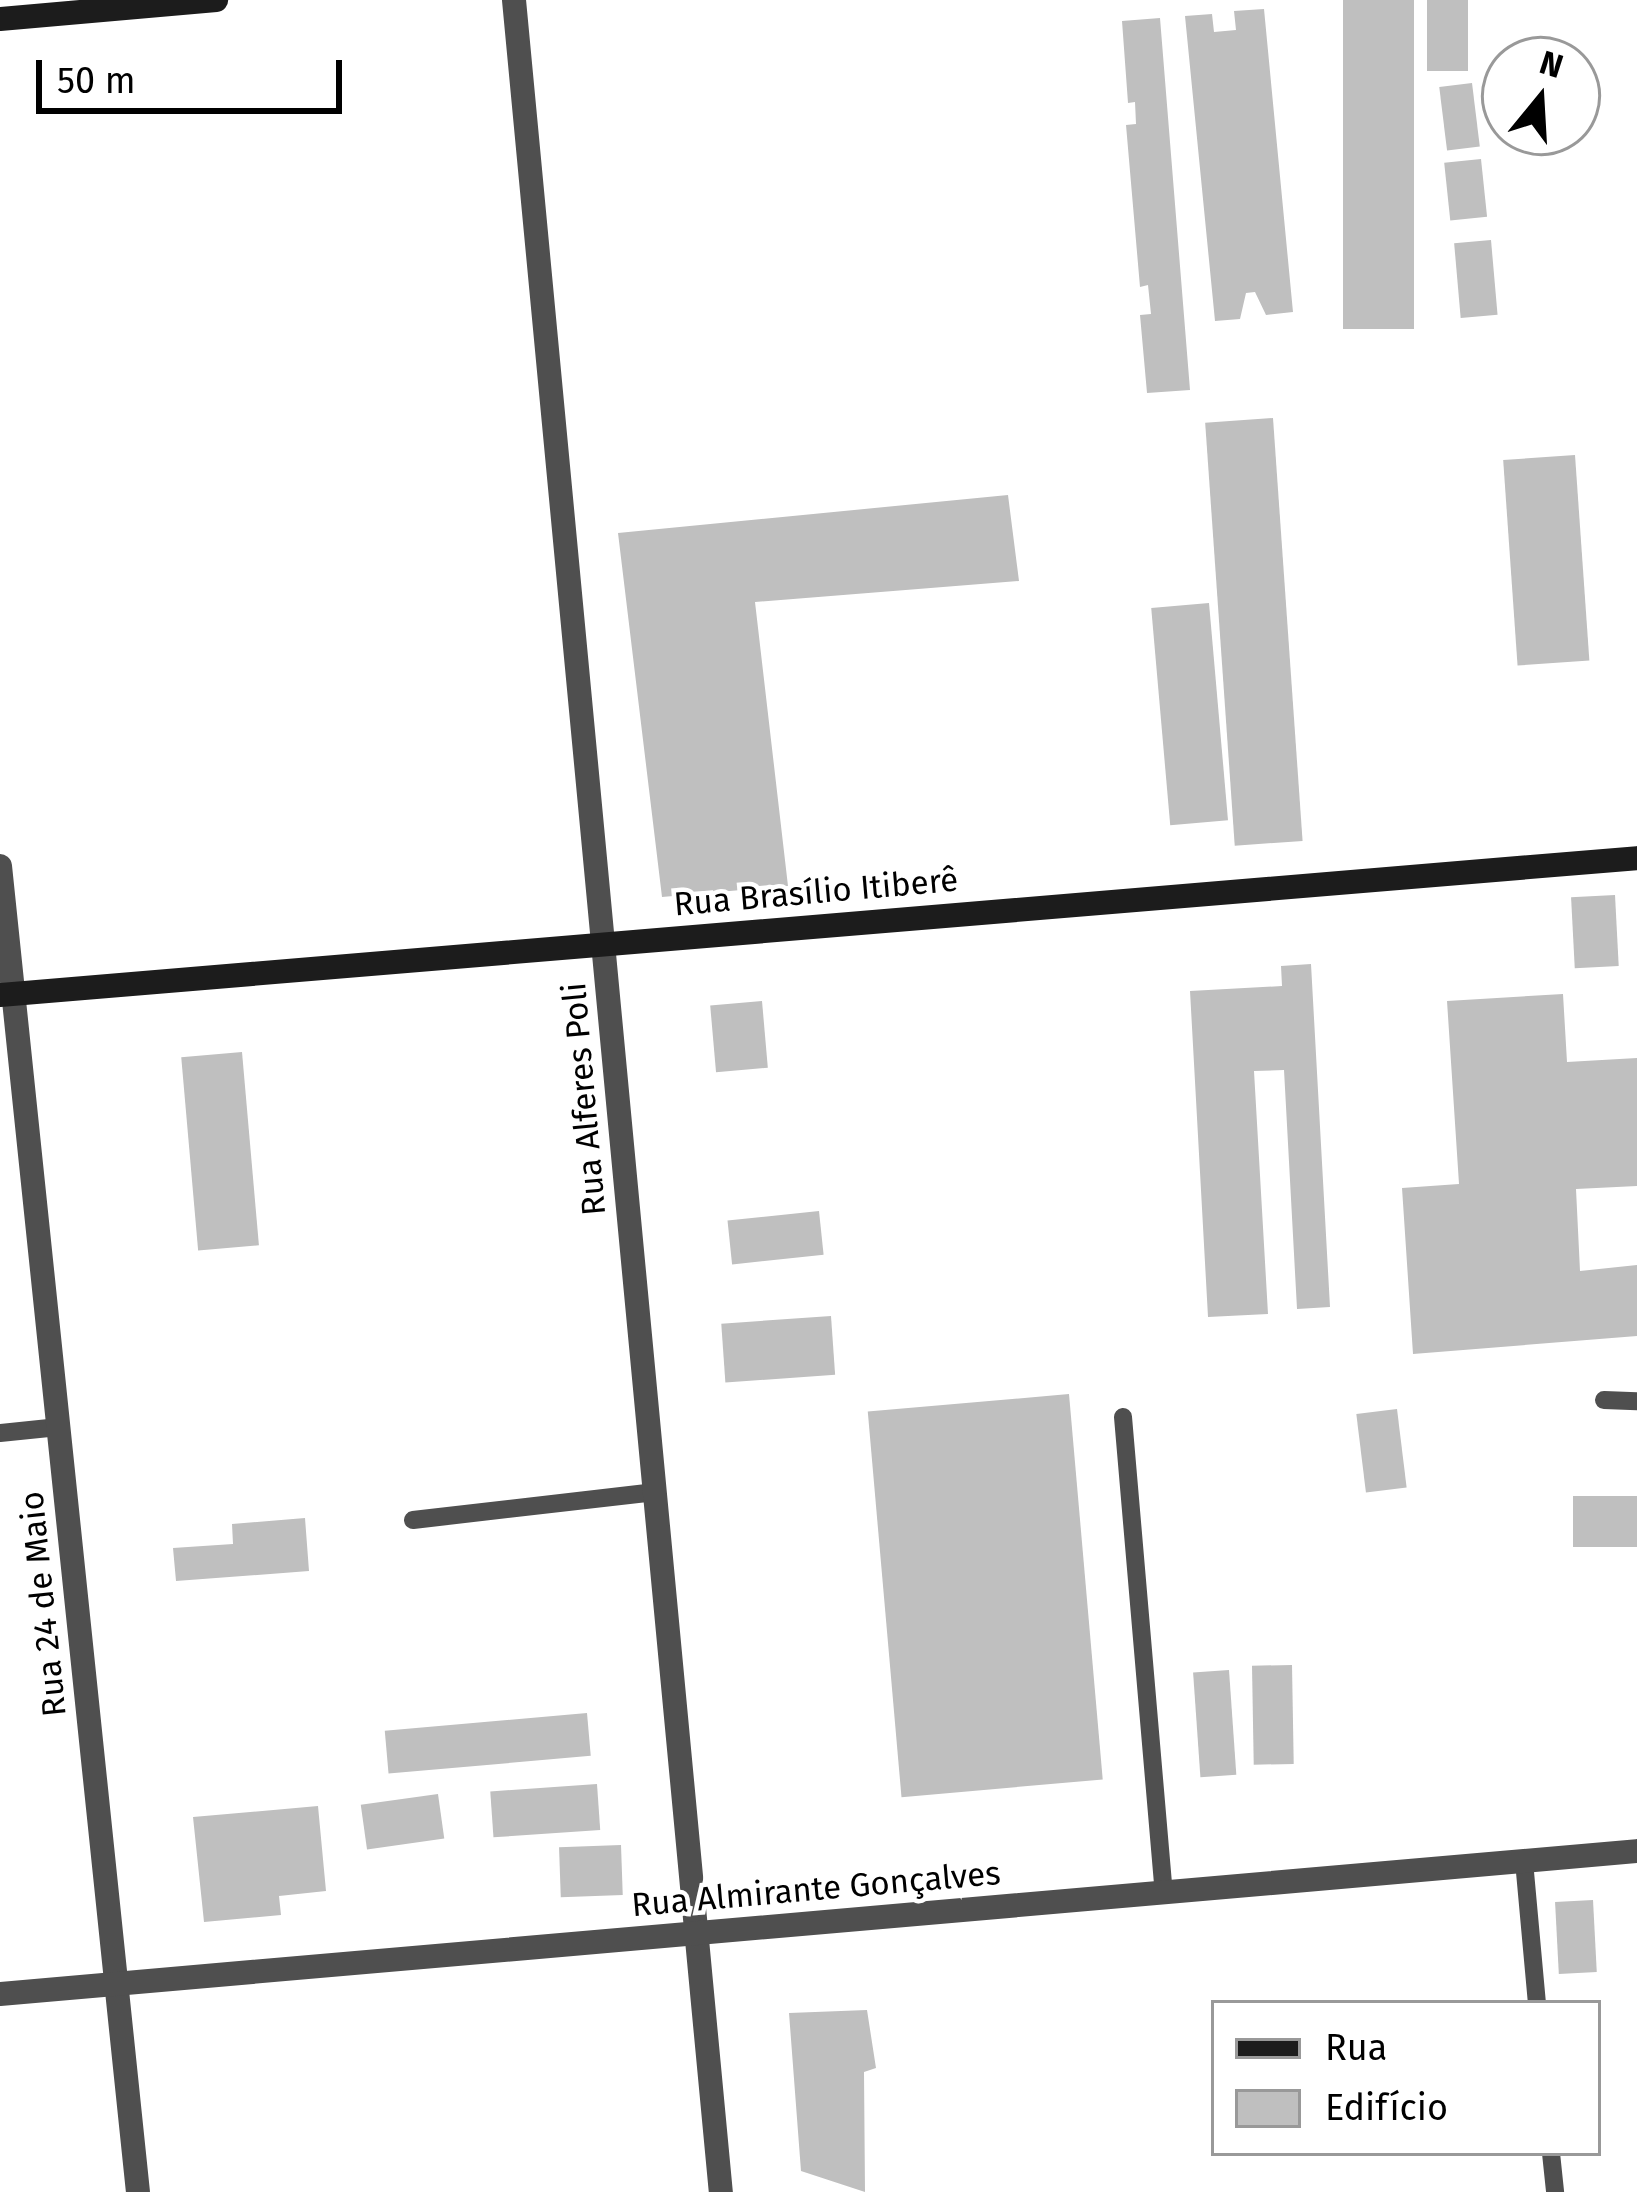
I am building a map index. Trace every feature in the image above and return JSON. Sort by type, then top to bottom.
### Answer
[{"type":"main road","points":[[0,19],[216,0]]},
{"type":"main road","name":"Rua Brasílio Itiberê","points":[[7,995],[1637,858]]},
{"type":"street","name":"Rua Alferes Poli","points":[[514,0],[721,2192]]},
{"type":"street","name":"Rua 24 de Maio","points":[[0,866],[7,995],[59,1427],[138,2192]]},
{"type":"street","name":"Rua Almirante Gonçalves","points":[[0,1994],[1637,1851]]},
{"type":"lane","points":[[1604,1400],[1637,1401]]},
{"type":"lane","points":[[1124,1417],[1164,1893]]},
{"type":"lane","points":[[0,1433],[59,1427]]},
{"type":"lane","points":[[412,1520],[655,1492]]},
{"type":"lane","points":[[1524,1861],[1537,2000]]},
{"type":"lane","points":[[1551,2156],[1555,2192]]},
{"type":"building","points":[[1343,0],[1414,0],[1414,329],[1343,329]]},
{"type":"building","points":[[1427,0],[1468,0],[1468,71],[1427,71]]},
{"type":"building","points":[[1264,9],[1293,312],[1266,315],[1255,292],[1246,293],[1240,319],[1215,321],[1185,16],[1212,14],[1214,32],[1236,30],[1234,11]]},
{"type":"building","points":[[1160,18],[1190,390],[1147,393],[1140,315],[1151,314],[1148,285],[1140,287],[1126,125],[1136,124],[1135,102],[1128,103],[1122,21]]},
{"type":"building","points":[[1472,83],[1480,147],[1447,151],[1439,87]]},
{"type":"building","points":[[1481,159],[1487,217],[1450,221],[1444,163]]},
{"type":"building","points":[[1491,240],[1498,315],[1461,318],[1454,243]]},
{"type":"building","points":[[1273,418],[1303,841],[1235,846],[1205,423]]},
{"type":"building","points":[[1575,455],[1589,660],[1518,666],[1503,460]]},
{"type":"building","points":[[1008,495],[1019,581],[755,602],[788,886],[662,897],[618,533]]},
{"type":"building","points":[[1209,603],[1228,820],[1170,825],[1151,608]]},
{"type":"building","points":[[1615,895],[1619,966],[1575,968],[1571,897]]},
{"type":"building","points":[[1311,964],[1330,1307],[1297,1309],[1284,1070],[1254,1071],[1268,1314],[1208,1317],[1190,991],[1282,986],[1281,966]]},
{"type":"building","points":[[1563,994],[1567,1062],[1637,1058],[1637,1186],[1576,1189],[1580,1271],[1637,1265],[1637,1336],[1413,1354],[1402,1188],[1459,1184],[1447,1001]]},
{"type":"building","points":[[762,1001],[768,1068],[716,1072],[710,1006]]},
{"type":"building","points":[[242,1052],[259,1245],[198,1251],[181,1057]]},
{"type":"building","points":[[819,1211],[824,1255],[732,1264],[728,1221]]},
{"type":"building","points":[[831,1316],[835,1375],[725,1383],[721,1324]]},
{"type":"building","points":[[1069,1394],[1103,1780],[901,1797],[868,1412]]},
{"type":"building","points":[[1397,1409],[1407,1487],[1366,1492],[1356,1414]]},
{"type":"building","points":[[1573,1496],[1637,1496],[1637,1547],[1573,1547]]},
{"type":"building","points":[[305,1518],[309,1571],[176,1581],[173,1548],[233,1544],[232,1524]]},
{"type":"building","points":[[1292,1665],[1294,1764],[1254,1765],[1252,1666]]},
{"type":"building","points":[[1229,1670],[1236,1775],[1200,1777],[1193,1673]]},
{"type":"building","points":[[587,1713],[591,1756],[389,1774],[385,1731]]},
{"type":"building","points":[[597,1784],[600,1830],[493,1837],[490,1791]]},
{"type":"building","points":[[438,1794],[444,1839],[367,1849],[361,1805]]},
{"type":"building","points":[[318,1806],[326,1891],[279,1896],[281,1915],[204,1922],[193,1817]]},
{"type":"building","points":[[621,1845],[623,1895],[561,1897],[559,1847]]},
{"type":"building","points":[[1593,1900],[1597,1972],[1559,1974],[1555,1902]]},
{"type":"building","points":[[867,2010],[876,2068],[864,2072],[865,2192],[801,2171],[789,2013]]}]
